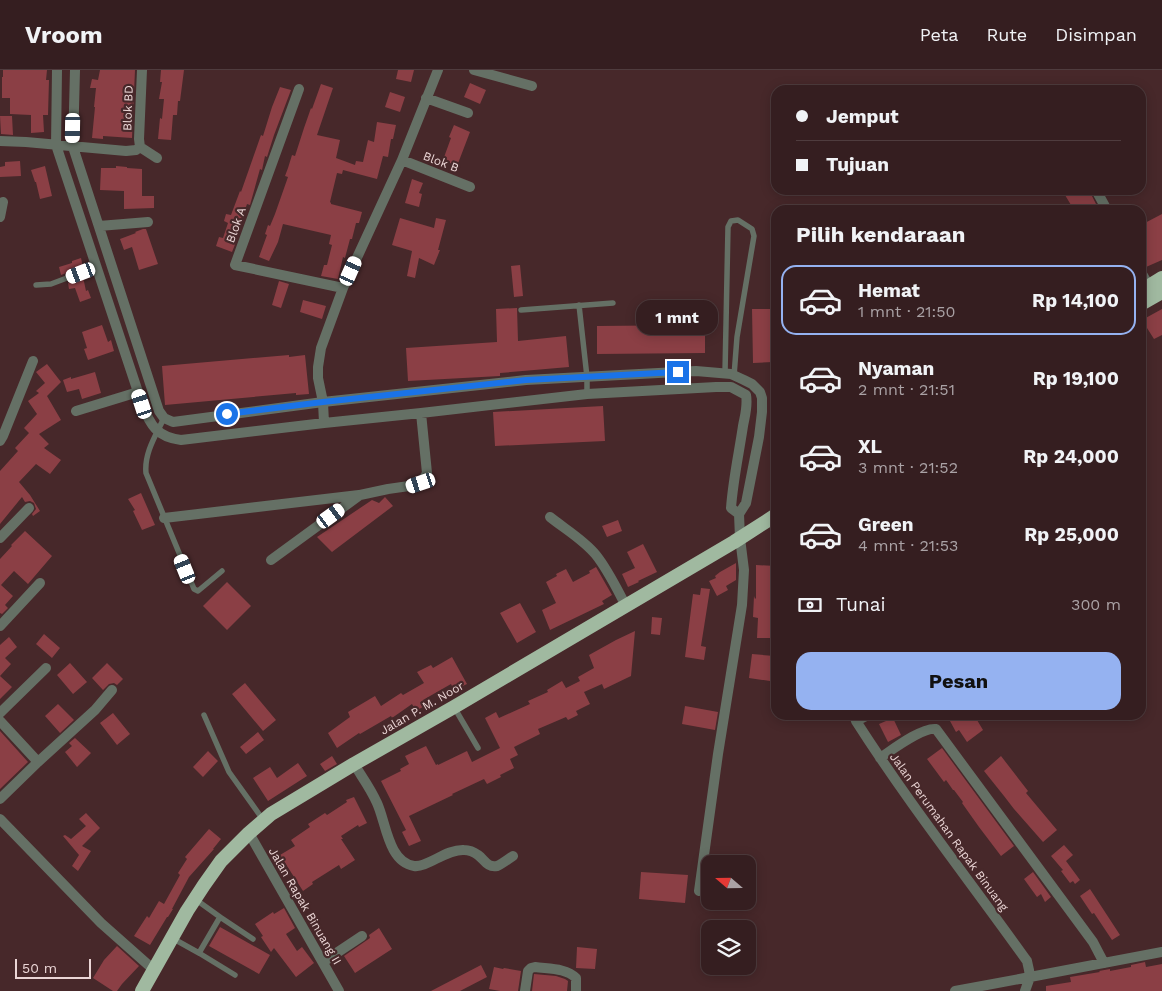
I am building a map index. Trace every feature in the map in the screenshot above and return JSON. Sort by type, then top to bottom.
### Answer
[{"type":"highway","points":[[1151,290],[1162,278]]},
{"type":"highway","name":"Jalan P. M. Noor","points":[[142,991],[195,899],[221,861],[264,820],[354,764],[626,606],[771,518]]},
{"type":"street","points":[[56,70],[56,145],[149,422],[169,439],[181,440],[587,394],[730,387],[746,395]]},
{"type":"street","points":[[75,70],[73,147],[159,411],[164,418],[173,422],[323,402],[526,380],[696,372],[730,375],[752,384],[760,392],[762,412],[759,437],[746,503],[739,514],[744,570],[742,605],[718,754],[699,891]]},
{"type":"street","name":"Blok BD","points":[[140,147],[142,70]]},
{"type":"street","points":[[324,423],[323,402],[318,378],[321,348],[343,288],[402,160],[438,70]]},
{"type":"street","points":[[474,70],[532,86]]},
{"type":"street","name":"Blok A","points":[[299,89],[235,265],[343,288]]},
{"type":"street","points":[[426,98],[468,113]]},
{"type":"street","points":[[0,141],[126,151],[136,150],[140,147],[157,158]]},
{"type":"street","name":"Blok B","points":[[402,160],[470,187]]},
{"type":"street","points":[[0,217],[2,202]]},
{"type":"street","points":[[99,226],[148,222]]},
{"type":"street","points":[[0,441],[33,361]]},
{"type":"street","points":[[739,514],[731,508],[733,488],[748,404],[746,395],[752,384]]},
{"type":"street","points":[[76,411],[138,392]]},
{"type":"street","points":[[164,518],[360,495],[421,483],[427,473],[421,413]]},
{"type":"street","points":[[271,560],[360,495]]},
{"type":"street","points":[[0,538],[29,508]]},
{"type":"street","points":[[550,517],[596,555],[612,578],[626,606]]},
{"type":"street","points":[[0,626],[40,583]]},
{"type":"street","points":[[0,713],[46,668]]},
{"type":"street","points":[[0,799],[95,710],[112,690]]},
{"type":"street","name":"Jalan Perumahan Rapak Binuang","points":[[856,720],[880,758],[1029,969]]},
{"type":"street","points":[[0,721],[38,762]]},
{"type":"street","points":[[880,758],[922,732],[930,728],[936,729],[1093,942],[1102,958]]},
{"type":"street","points":[[354,764],[378,805],[394,853],[405,862],[414,866],[422,865],[454,851],[462,850],[471,851],[490,866],[497,866],[513,856]]},
{"type":"street","points":[[0,819],[101,923],[154,970]]},
{"type":"street","name":"Jalan Rapak Binuang II","points":[[249,833],[323,962],[335,990]]},
{"type":"street","points":[[323,962],[362,936]]},
{"type":"street","points":[[955,991],[1029,969],[1102,958],[1162,952]]},
{"type":"street","points":[[525,991],[528,971],[536,967],[572,974],[576,978],[576,991]]},
{"type":"street","points":[[1025,991],[1029,969]]},
{"type":"lane","points":[[738,220],[752,228],[754,236],[730,375],[728,227],[731,221],[738,220]]},
{"type":"lane","points":[[36,286],[51,284],[96,268]]},
{"type":"lane","points":[[521,310],[613,303]]},
{"type":"lane","points":[[579,306],[587,377],[587,394]]},
{"type":"lane","points":[[164,418],[148,452],[145,463],[146,473],[194,589],[198,591],[222,571]]},
{"type":"lane","points":[[454,707],[478,748]]},
{"type":"lane","points":[[204,716],[229,772],[264,820]]},
{"type":"lane","points":[[195,899],[253,939]]},
{"type":"lane","points":[[199,953],[220,917]]},
{"type":"lane","points":[[172,938],[235,975]]},
{"type":"building","points":[[3,70],[47,70],[46,80],[49,80],[48,115],[43,115],[44,132],[31,133],[31,115],[10,114],[10,98],[2,98]]},
{"type":"building","points":[[100,70],[135,70],[132,138],[103,136],[103,139],[92,138],[96,88],[90,88],[92,79],[98,80]]},
{"type":"building","points":[[161,70],[184,70],[177,115],[173,115],[171,140],[158,139],[164,99],[159,99],[162,82],[160,82]]},
{"type":"building","points":[[398,70],[414,70],[411,82],[396,79]]},
{"type":"building","points":[[470,83],[486,90],[480,104],[464,97]]},
{"type":"building","points":[[321,84],[333,88],[317,135],[340,140],[336,158],[355,165],[356,161],[363,162],[368,140],[374,142],[377,122],[396,125],[388,157],[383,156],[377,179],[343,170],[342,174],[337,173],[331,204],[362,212],[359,223],[356,223],[352,239],[350,239],[345,258],[343,257],[338,279],[321,276],[324,265],[327,265],[332,245],[329,244],[331,235],[283,224],[278,242],[269,261],[259,257],[267,235],[265,234],[268,225],[270,226],[288,177],[285,176],[292,155],[295,156]]},
{"type":"building","points":[[280,87],[291,90],[267,157],[265,156],[262,170],[260,169],[250,205],[247,204],[232,252],[216,246],[219,237],[223,238],[228,223],[224,221],[226,214],[231,215],[241,192]]},
{"type":"building","points":[[390,92],[405,97],[400,112],[385,107]]},
{"type":"building","points":[[0,116],[12,116],[13,135],[1,134]]},
{"type":"building","points":[[454,125],[470,132],[457,166],[443,160]]},
{"type":"building","points":[[20,161],[21,176],[0,177],[0,167],[5,166],[5,162]]},
{"type":"building","points":[[45,166],[52,196],[40,199],[31,170]]},
{"type":"building","points":[[116,166],[142,169],[142,196],[154,196],[154,208],[124,209],[124,191],[100,190],[101,168],[116,168]]},
{"type":"building","points":[[412,179],[423,183],[419,193],[422,194],[419,207],[405,203]]},
{"type":"building","points":[[1065,195],[1092,195],[1096,204],[1094,205],[1071,205]]},
{"type":"building","points":[[1162,214],[1162,260],[1146,267],[1146,222]]},
{"type":"building","points":[[400,218],[434,228],[436,218],[446,220],[438,250],[440,250],[434,265],[419,258],[415,278],[407,276],[412,251],[392,245]]},
{"type":"building","points":[[146,229],[158,264],[139,270],[132,247],[124,250],[120,239]]},
{"type":"building","points":[[81,258],[83,267],[61,275],[59,267]]},
{"type":"building","points":[[520,265],[523,296],[514,297],[511,266]]},
{"type":"building","points":[[83,277],[86,291],[88,290],[91,298],[80,302],[75,288],[69,289],[68,283]]},
{"type":"building","points":[[279,281],[289,284],[281,308],[272,305]]},
{"type":"building","points":[[303,300],[326,306],[322,319],[300,312]]},
{"type":"building","points":[[517,308],[518,341],[566,336],[569,367],[500,373],[500,376],[408,381],[406,348],[497,342],[496,309]]},
{"type":"building","points":[[752,309],[771,309],[771,362],[753,363]]},
{"type":"building","points":[[1162,309],[1162,335],[1154,339],[1146,329],[1146,318]]},
{"type":"building","points":[[102,325],[108,342],[111,340],[114,351],[88,360],[84,349],[87,348],[82,332]]},
{"type":"building","points":[[705,325],[705,353],[597,354],[597,326]]},
{"type":"building","points":[[289,355],[289,357],[305,355],[309,394],[296,395],[296,393],[165,405],[162,366]]},
{"type":"building","points":[[47,364],[61,382],[47,396],[61,420],[39,434],[49,444],[44,448],[61,460],[50,474],[36,464],[19,482],[40,511],[33,516],[32,514],[36,509],[34,503],[30,501],[25,502],[22,497],[0,524],[0,471],[18,451],[15,448],[29,433],[24,428],[37,414],[28,401],[39,393],[36,391],[45,383],[36,372]]},
{"type":"building","points":[[95,372],[101,393],[82,399],[79,389],[67,392],[63,380]]},
{"type":"building","points":[[603,406],[605,441],[495,446],[493,412]]},
{"type":"building","points":[[141,493],[155,525],[142,530],[133,511],[135,510],[128,499]]},
{"type":"building","points":[[385,497],[393,506],[332,552],[317,537],[372,500],[379,503]]},
{"type":"building","points":[[618,520],[622,531],[607,537],[602,526]]},
{"type":"building","points":[[25,531],[52,556],[28,584],[14,571],[1,585],[13,596],[5,605],[8,608],[2,614],[0,613],[0,559]]},
{"type":"building","points":[[643,544],[657,572],[628,587],[622,574],[635,568],[627,552]]},
{"type":"building","points":[[736,563],[736,580],[726,586],[728,590],[717,596],[709,581]]},
{"type":"building","points":[[756,565],[771,566],[771,638],[757,638],[758,618],[753,617],[754,596],[756,598]]},
{"type":"building","points":[[596,567],[612,595],[602,601],[604,604],[550,630],[542,610],[556,603],[546,582],[566,569],[573,582],[590,573],[589,571]]},
{"type":"building","points":[[227,582],[251,606],[227,630],[203,606]]},
{"type":"building","points":[[701,588],[710,589],[701,646],[706,647],[704,660],[685,657],[693,594],[700,595]]},
{"type":"building","points":[[520,603],[536,632],[517,643],[500,613]]},
{"type":"building","points":[[652,617],[662,618],[660,635],[651,634]]},
{"type":"building","points":[[635,631],[631,676],[604,689],[602,684],[584,692],[590,704],[576,711],[578,715],[568,720],[566,717],[538,729],[540,734],[514,747],[518,755],[510,759],[514,768],[500,775],[501,777],[487,784],[484,779],[409,816],[421,841],[409,846],[402,832],[406,830],[381,781],[401,771],[400,769],[409,764],[405,756],[426,746],[436,765],[438,765],[467,751],[472,762],[500,748],[485,718],[496,712],[499,718],[530,704],[528,701],[548,692],[547,690],[562,681],[566,688],[580,681],[578,677],[594,668],[589,655]]},
{"type":"building","points":[[44,634],[60,648],[52,658],[36,644]]},
{"type":"building","points":[[9,637],[17,647],[5,658],[11,664],[0,676],[0,645]]},
{"type":"building","points":[[752,654],[771,656],[770,681],[749,678]]},
{"type":"building","points":[[452,657],[467,684],[454,690],[451,684],[423,700],[426,705],[416,711],[412,704],[392,718],[391,716],[359,733],[337,748],[328,733],[350,717],[348,712],[375,696],[381,706],[401,693],[403,695],[424,683],[417,672],[431,665],[433,668]]},
{"type":"building","points":[[70,663],[87,682],[73,694],[57,675]]},
{"type":"building","points":[[107,663],[123,679],[117,685],[114,683],[109,684],[103,690],[92,678]]},
{"type":"building","points":[[0,676],[12,687],[0,699]]},
{"type":"building","points":[[245,683],[276,720],[263,731],[232,694]]},
{"type":"building","points":[[58,704],[74,720],[60,733],[45,716]]},
{"type":"building","points":[[685,706],[718,712],[715,730],[682,724]]},
{"type":"building","points":[[113,713],[130,734],[117,745],[100,723]]},
{"type":"building","points":[[894,720],[901,735],[888,742],[879,724]]},
{"type":"building","points":[[977,720],[983,730],[967,742],[959,730],[956,732],[950,721]]},
{"type":"building","points":[[0,731],[28,762],[0,789]]},
{"type":"building","points":[[258,732],[264,740],[246,754],[240,747]]},
{"type":"building","points":[[75,738],[91,753],[77,767],[65,752],[72,746],[69,743]]},
{"type":"building","points":[[942,748],[1014,846],[1001,856],[954,790],[946,780],[944,782],[927,759]]},
{"type":"building","points":[[208,751],[218,761],[203,777],[193,767]]},
{"type":"building","points":[[332,756],[337,764],[325,771],[320,764]]},
{"type":"building","points":[[1001,756],[1028,791],[1026,793],[1057,830],[1043,842],[984,771]]},
{"type":"building","points":[[298,763],[307,776],[268,801],[253,778],[270,767],[277,778]]},
{"type":"building","points":[[354,797],[367,823],[359,827],[358,825],[341,836],[343,839],[341,839],[355,860],[341,869],[339,865],[312,882],[313,884],[303,891],[280,855],[295,846],[291,840],[310,827],[308,824],[325,813],[327,815],[347,802],[346,800]]},
{"type":"building","points":[[86,813],[100,828],[82,846],[91,851],[78,871],[72,866],[79,855],[63,836],[65,835],[71,839],[86,826],[79,819]]},
{"type":"building","points":[[209,829],[221,839],[189,877],[173,909],[150,945],[134,936],[147,916],[149,918],[159,901],[164,904],[180,875],[178,873],[187,859],[185,857]]},
{"type":"building","points":[[1064,845],[1073,855],[1066,861],[1080,880],[1075,884],[1073,881],[1070,883],[1061,871],[1063,870],[1051,856]]},
{"type":"building","points":[[641,872],[688,875],[685,903],[639,899]]},
{"type":"building","points":[[1033,872],[1051,897],[1045,902],[1041,894],[1037,897],[1024,879]]},
{"type":"building","points":[[1090,889],[1120,935],[1112,940],[1080,896]]},
{"type":"building","points":[[284,908],[295,928],[286,934],[297,951],[302,947],[314,963],[296,977],[274,948],[271,952],[255,924],[273,912],[274,914]]},
{"type":"building","points":[[220,927],[270,955],[259,974],[209,946]]},
{"type":"building","points":[[379,928],[392,949],[355,973],[344,956],[370,938],[369,935]]},
{"type":"building","points":[[117,946],[139,966],[117,991],[113,991],[93,978],[104,960]]},
{"type":"building","points":[[577,947],[597,949],[595,969],[576,968]]},
{"type":"building","points":[[1145,962],[1146,967],[1162,964],[1162,991],[1046,991],[1046,986],[1071,982],[1070,977],[1131,967],[1131,965]]},
{"type":"building","points":[[481,965],[487,977],[460,991],[431,991]]},
{"type":"building","points":[[494,967],[521,971],[518,991],[489,989]]},
{"type":"building","points":[[534,974],[556,976],[565,979],[568,981],[567,991],[532,991]]},
{"type":"route","points":[[227,414],[526,380],[678,372]]}]
